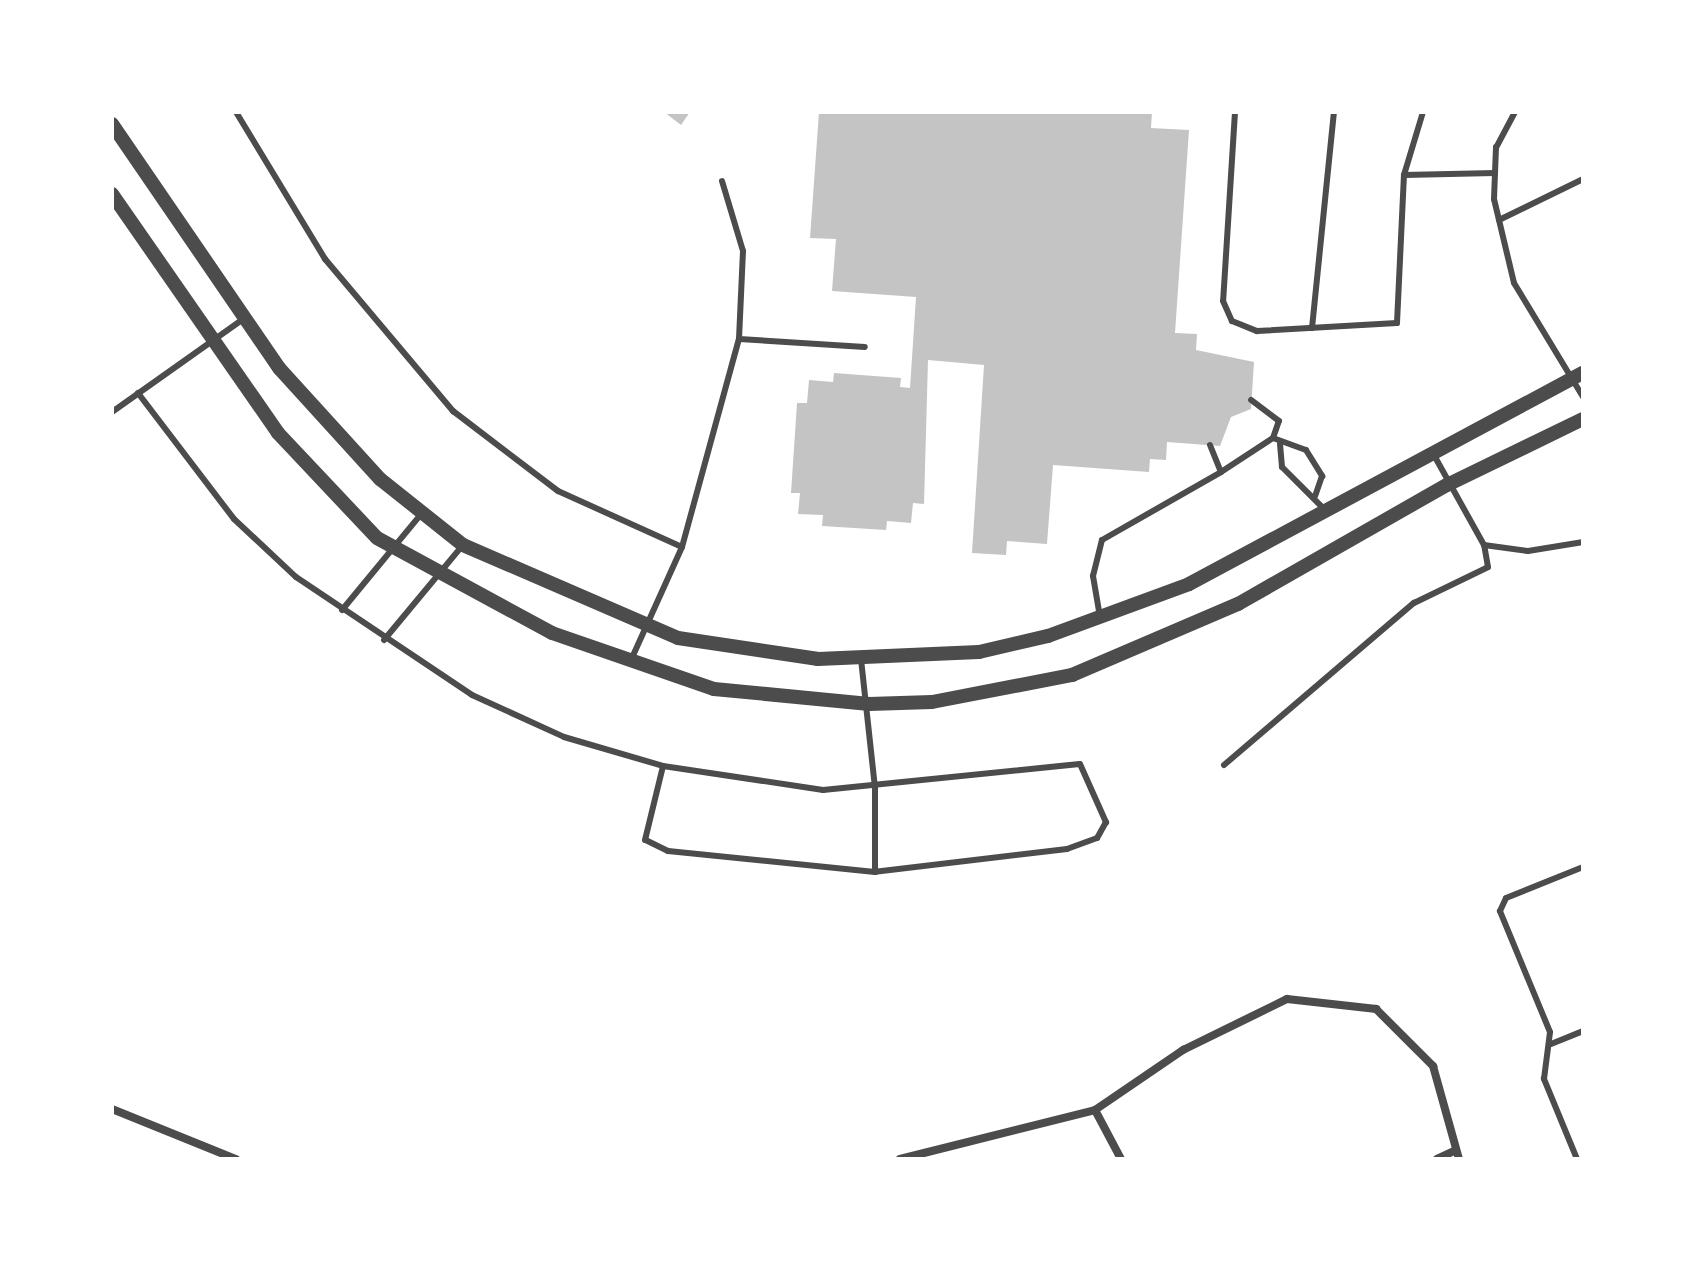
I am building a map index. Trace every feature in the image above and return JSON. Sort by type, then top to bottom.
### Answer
[{"type":"street","points":[[112,124],[245,318],[336,436],[421,514],[463,545],[648,628],[804,657],[861,659],[979,652],[1100,618],[1189,584],[1431,448],[1578,375]]},
{"type":"street","points":[[112,194],[211,345],[278,433],[395,548],[441,576],[552,633],[629,663],[714,689],[869,704],[946,700],[1072,675],[1238,604],[1447,485],[1583,419]]},
{"type":"street","points":[[900,1159],[1095,1110],[1183,1050],[1287,999],[1376,1009],[1433,1066],[1457,1155],[1437,1159]]},
{"type":"street","points":[[112,1109],[236,1159]]},
{"type":"street","points":[[1095,1110],[1121,1159]]},
{"type":"lane","points":[[236,112],[325,259],[453,411],[558,491],[682,547]]},
{"type":"lane","points":[[1235,112],[1223,301],[1232,321],[1257,331],[1397,323],[1404,175],[1423,112]]},
{"type":"lane","points":[[1312,328],[1334,112]]},
{"type":"lane","points":[[1515,112],[1496,147],[1495,173],[1499,220],[1514,283],[1578,375],[1583,397]]},
{"type":"lane","points":[[1404,175],[1495,173]]},
{"type":"lane","points":[[1499,220],[1583,179]]},
{"type":"lane","points":[[629,663],[648,628],[682,547],[739,339],[743,251],[722,181]]},
{"type":"lane","points":[[112,412],[211,345],[245,318]]},
{"type":"lane","points":[[739,339],[865,347]]},
{"type":"lane","points":[[138,393],[234,519],[342,610],[472,695],[564,737],[663,766],[823,790],[875,788],[1080,764],[1106,822],[1097,838],[1067,849],[875,872],[656,848],[645,840],[663,766]]},
{"type":"lane","points":[[1100,618],[1093,576],[1102,540],[1221,472],[1273,438],[1279,421],[1251,400]]},
{"type":"lane","points":[[1273,438],[1280,444],[1306,450],[1322,476],[1315,496]]},
{"type":"lane","points":[[1280,444],[1282,467],[1298,490],[1315,496],[1325,510]]},
{"type":"lane","points":[[1210,445],[1221,472]]},
{"type":"lane","points":[[1224,765],[1414,603],[1488,567],[1484,545],[1447,485],[1431,448]]},
{"type":"lane","points":[[342,610],[421,514]]},
{"type":"lane","points":[[1484,545],[1528,551],[1583,542]]},
{"type":"lane","points":[[384,640],[441,576],[463,545]]},
{"type":"lane","points":[[861,659],[869,704],[875,788],[875,872]]},
{"type":"lane","points":[[1577,1159],[1544,1079],[1551,1044],[1502,904],[1583,867]]},
{"type":"lane","points":[[1551,1044],[1583,1031]]},
{"type":"building","points":[[664,112],[690,112],[681,125]]},
{"type":"building","points":[[819,112],[1152,112],[1151,128],[1189,130],[1175,333],[1197,334],[1196,350],[1254,362],[1251,409],[1231,417],[1220,446],[1167,442],[1166,460],[1150,459],[1149,472],[1053,465],[1047,544],[1007,541],[1006,555],[972,553],[984,365],[928,360],[924,504],[913,503],[911,523],[887,521],[886,530],[822,526],[823,515],[798,514],[800,493],[791,493],[797,403],[807,403],[809,380],[833,382],[834,373],[901,378],[900,387],[910,388],[916,297],[832,291],[836,239],[810,238]]}]
